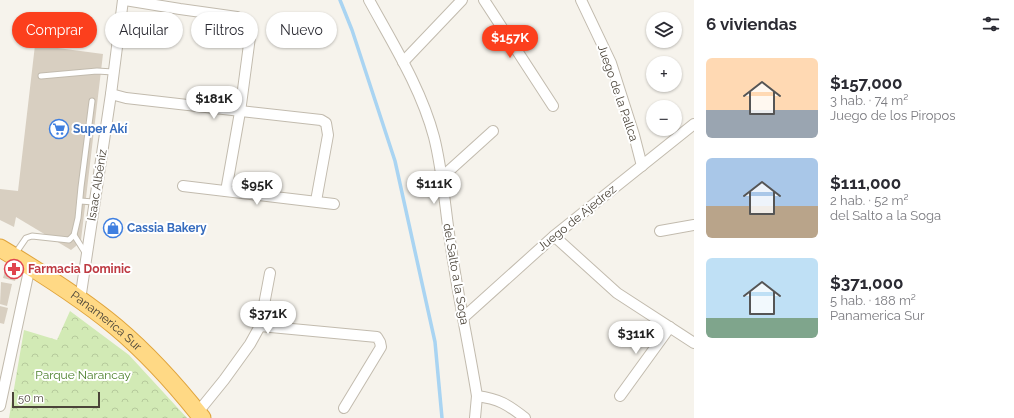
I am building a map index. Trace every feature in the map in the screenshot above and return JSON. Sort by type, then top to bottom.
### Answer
[{"type":"highway","name":"Panamerica Sur","points":[[7,252],[30,266],[116,326],[172,380],[200,415]]},
{"type":"street","name":"Isaac Albéniz","points":[[80,300],[124,0]]},
{"type":"street","points":[[124,0],[237,17],[246,22],[249,26],[250,37],[240,112],[226,191]]},
{"type":"street","name":"del Salto a la Soga","points":[[370,0],[421,99],[434,137],[451,248],[477,396],[475,418]]},
{"type":"street","points":[[403,62],[462,0]]},
{"type":"street","points":[[484,0],[553,106]]},
{"type":"street","name":"Juego de la Pallca","points":[[584,1],[611,64],[634,135],[642,166]]},
{"type":"street","points":[[111,94],[126,98],[321,120],[326,123],[328,135],[316,201]]},
{"type":"street","name":"Juego de Ajedrez","points":[[464,317],[554,236],[694,124]]},
{"type":"street","points":[[441,178],[493,131]]},
{"type":"street","points":[[183,186],[334,204]]},
{"type":"street","points":[[660,231],[694,225]]},
{"type":"street","points":[[554,236],[617,293],[694,343]]},
{"type":"street","points":[[0,406],[30,266]]},
{"type":"street","points":[[200,415],[246,350],[260,326],[270,273]]},
{"type":"street","points":[[260,326],[377,337],[381,347],[344,408]]},
{"type":"street","points":[[620,396],[670,327]]},
{"type":"street","points":[[477,396],[495,399],[513,408],[525,418]]},
{"type":"lane","points":[[41,76],[97,71],[114,72]]},
{"type":"lane","points":[[7,252],[26,238],[32,236],[69,240],[74,235],[78,218],[92,101]]},
{"type":"lane","points":[[80,201],[94,202]]},
{"type":"lane","points":[[74,235],[86,256]]},
{"type":"green space","name":"Parque Narancay","points":[[70,311],[129,355],[187,418],[9,418],[24,330],[57,340]]},
{"type":"building","name":"Super Akí","points":[[35,48],[58,48],[103,54],[81,240],[76,246],[71,250],[16,217],[14,227],[0,220],[0,189],[18,191]]},
{"type":"building","points":[[7,263],[19,266],[15,281],[3,278]]},
{"type":"building","points":[[1,282],[12,284],[7,306],[0,304]]},
{"type":"building","points":[[0,306],[8,308],[4,324],[0,323]]},
{"type":"waterway","points":[[340,0],[352,30],[395,161],[435,342],[442,418]]},
{"type":"place","name":"Super Akí","points":[[59,129]]},
{"type":"place","name":"Cassia Bakery","points":[[113,228]]},
{"type":"place","name":"Farmacia Dominic","points":[[14,269]]}]
